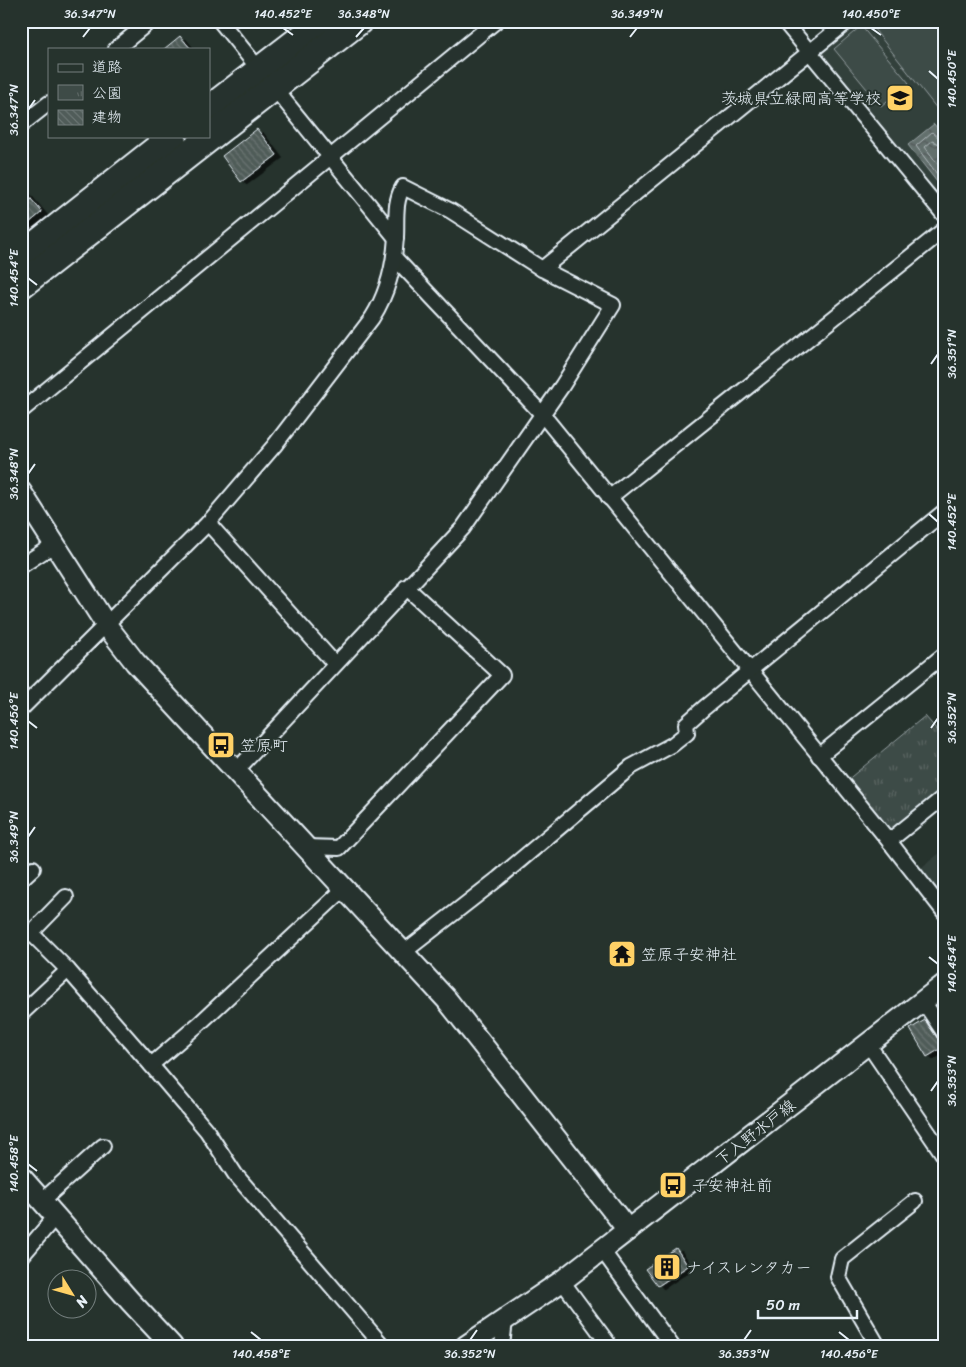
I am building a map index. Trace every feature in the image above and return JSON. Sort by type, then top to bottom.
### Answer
[{"type":"highway","points":[[210,125],[266,78],[323,21]]},
{"type":"highway","points":[[210,108],[266,78],[359,21]]},
{"type":"highway","points":[[21,256],[170,138]]},
{"type":"highway","points":[[21,285],[195,138]]},
{"type":"street","points":[[117,48],[150,21]]},
{"type":"street","points":[[220,21],[396,238]]},
{"type":"street","points":[[21,411],[496,21]]},
{"type":"street","points":[[784,21],[945,216]]},
{"type":"street","points":[[542,269],[848,21]]},
{"type":"street","points":[[21,126],[48,104]]},
{"type":"street","points":[[21,709],[107,626],[208,523],[274,446],[372,318],[385,298],[394,257],[398,196],[403,187],[451,210],[542,269],[613,305],[542,414],[463,528],[236,770]]},
{"type":"street","points":[[609,498],[945,230]]},
{"type":"street","points":[[394,257],[542,414],[749,671],[890,841],[945,913]]},
{"type":"street","points":[[21,492],[107,626],[135,662],[447,1000],[628,1230]]},
{"type":"street","points":[[404,952],[499,878],[631,767],[672,745],[688,733],[686,724],[945,512]]},
{"type":"street","points":[[208,523],[335,664]]},
{"type":"street","points":[[21,566],[55,544]]},
{"type":"street","points":[[307,847],[339,848],[502,675],[406,587]]},
{"type":"street","points":[[819,756],[945,654]]},
{"type":"street","points":[[890,841],[945,796]]},
{"type":"street","points":[[21,879],[33,868]]},
{"type":"street","points":[[150,1065],[200,1023],[345,888]]},
{"type":"street","points":[[66,897],[31,933],[68,970],[207,1131],[236,1174],[383,1346]]},
{"type":"street","points":[[21,1014],[68,970]]},
{"type":"street","name":"下入野水戸線","points":[[466,1346],[562,1281],[945,984]]},
{"type":"street","points":[[923,1002],[945,1034]]},
{"type":"street","points":[[868,1044],[945,1157]]},
{"type":"street","points":[[42,1201],[103,1146]]},
{"type":"street","points":[[21,1177],[172,1346]]},
{"type":"street","points":[[878,1346],[838,1277],[842,1259],[915,1201]]},
{"type":"street","points":[[21,1257],[55,1216]]},
{"type":"street","points":[[602,1250],[672,1346]]},
{"type":"street","points":[[562,1281],[610,1346]]},
{"type":"street","points":[[502,1346],[505,1320]]},
{"type":"shaded area","name":"茨城県立緑岡高等学校","points":[[856,21],[945,21],[945,208],[818,52]]},
{"type":"shaded area","points":[[945,849],[945,904],[918,870]]},
{"type":"green space","points":[[873,21],[945,21],[945,119],[870,24]]},
{"type":"green space","points":[[861,26],[909,83],[881,106],[834,49]]},
{"type":"green space","points":[[925,716],[945,739],[945,789],[890,834],[846,781]]},
{"type":"water","points":[[934,124],[945,138],[945,176],[937,182],[908,145]]},
{"type":"building","points":[[180,36],[190,48],[165,48]]},
{"type":"building","points":[[257,129],[277,155],[241,182],[222,156]]},
{"type":"building","points":[[21,187],[42,212],[21,230]]},
{"type":"building","points":[[925,1020],[938,1039],[945,1044],[945,1046],[927,1057],[910,1029]]},
{"type":"building","name":"ナイスレンタカー","points":[[676,1248],[688,1266],[658,1286],[645,1269]]},
{"type":"place","name":"茨城県立緑岡高等学校","points":[[900,98]]},
{"type":"place","name":"笠原町","points":[[221,745]]},
{"type":"place","name":"笠原子安神社","points":[[622,954]]},
{"type":"place","name":"子安神社前","points":[[673,1185]]},
{"type":"place","name":"ナイスレンタカー","points":[[667,1267]]}]
